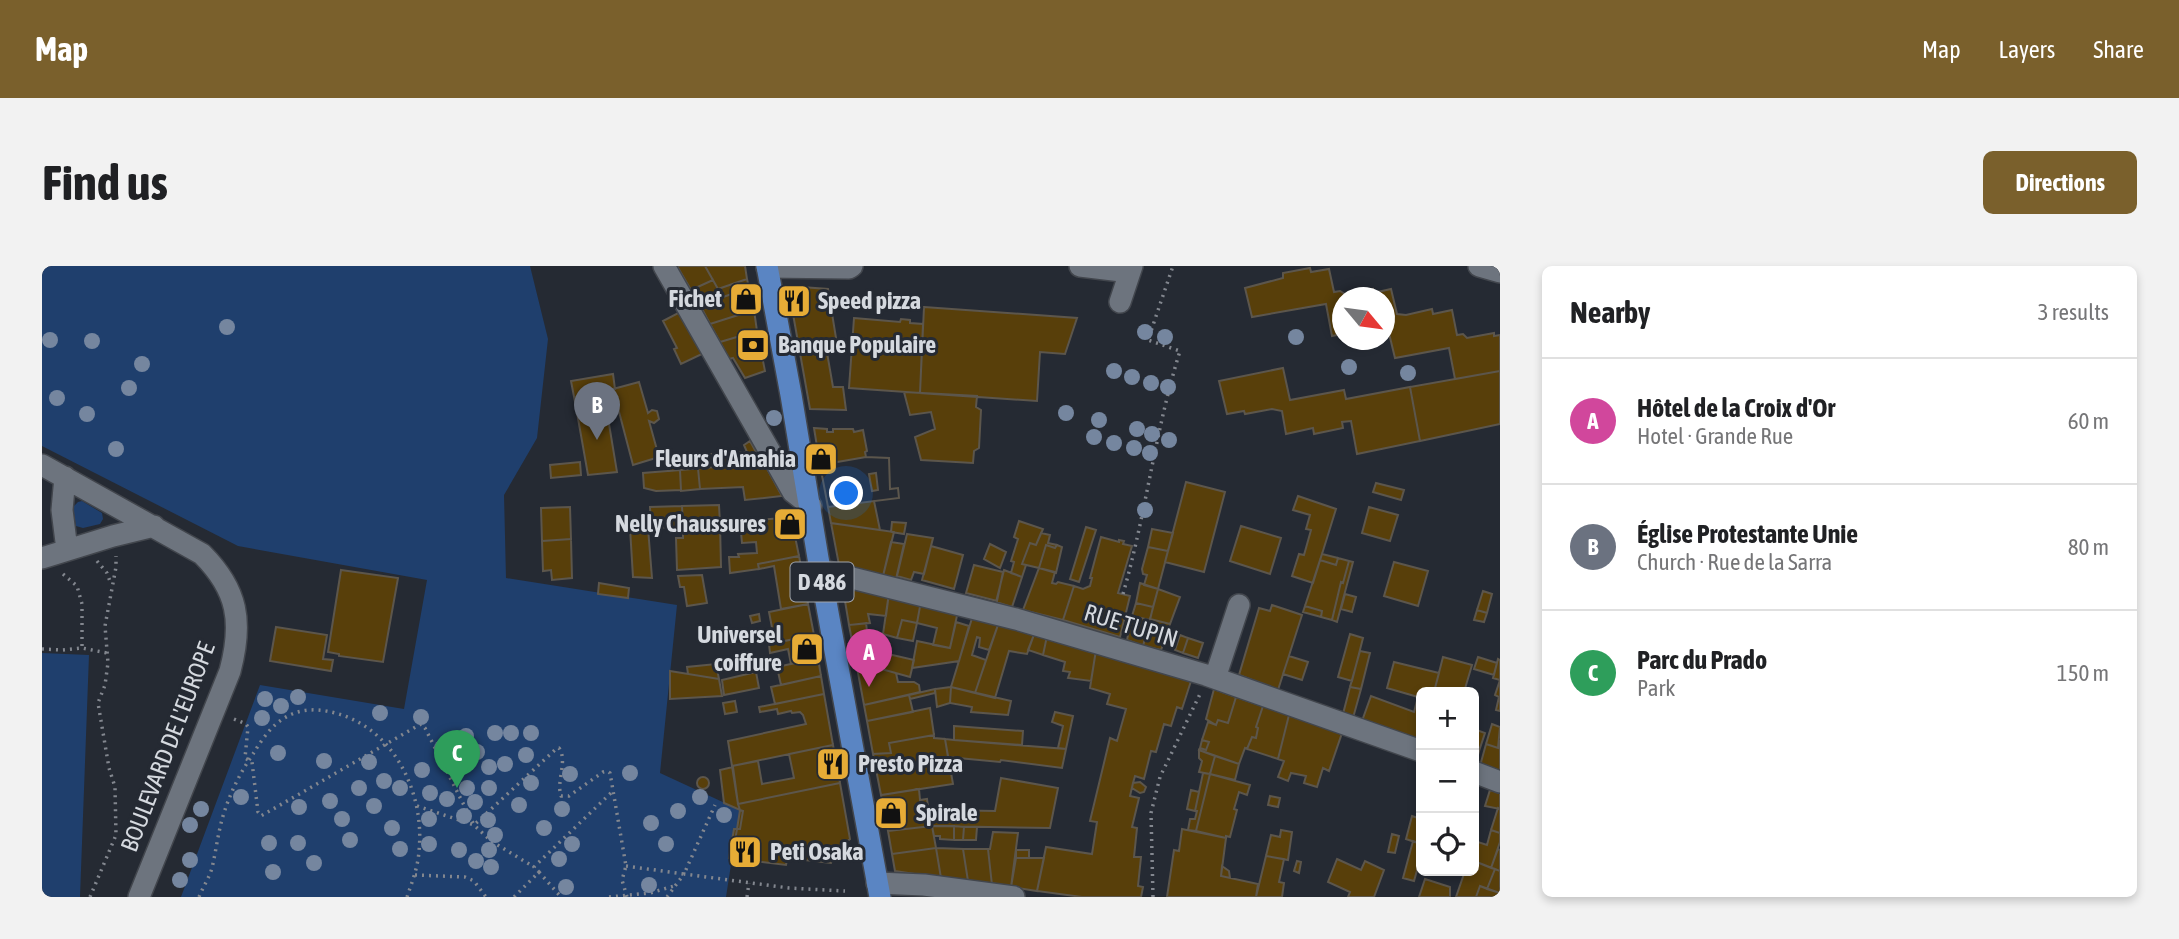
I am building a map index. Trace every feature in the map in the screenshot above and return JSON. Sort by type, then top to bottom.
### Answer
[{"type":"main road","name":"D 486","points":[[767,267],[878,890]]},
{"type":"street","points":[[664,266],[793,492],[811,506]]},
{"type":"street","points":[[1080,266],[1131,269],[1120,302]]},
{"type":"street","points":[[1479,266],[1500,272]]},
{"type":"street","points":[[767,267],[850,267]]},
{"type":"street","name":"BOULEVARD DE L'EUROPE","points":[[42,465],[202,554],[219,572],[231,594],[237,616],[237,644],[230,671],[139,897]]},
{"type":"street","points":[[65,477],[62,510],[67,550]]},
{"type":"street","points":[[42,558],[154,526]]},
{"type":"street","name":"RUE TUPIN","points":[[820,570],[1016,619],[1211,677],[1418,750]]},
{"type":"street","points":[[1211,677],[1239,605]]},
{"type":"street","points":[[1479,774],[1500,782]]},
{"type":"street","points":[[878,890],[924,885],[1014,897]]},
{"type":"path","points":[[1123,594],[1137,544],[1162,414],[1180,351],[1148,340],[1173,266]]},
{"type":"path","points":[[90,897],[116,835],[114,787],[108,768],[98,703],[105,685],[106,612],[116,567],[116,552],[111,537]]},
{"type":"path","points":[[59,571],[77,586],[82,604],[82,648]]},
{"type":"path","points":[[42,649],[82,648],[107,653]]},
{"type":"path","points":[[1153,897],[1151,813],[1160,777],[1202,690],[1211,677]]},
{"type":"path","points":[[199,897],[212,868],[224,813],[237,779],[275,724],[295,712],[309,709],[331,712],[355,720],[380,736],[406,776],[417,806],[420,831],[415,875],[407,897]]},
{"type":"path","points":[[214,711],[248,727],[245,758],[252,762],[258,812],[261,816],[421,724],[474,825],[491,841],[534,867],[561,897]]},
{"type":"path","points":[[474,825],[557,748],[561,749],[561,796],[569,796],[607,771],[610,773],[626,866],[622,880],[626,895]]},
{"type":"path","points":[[534,867],[613,791]]},
{"type":"path","points":[[667,897],[684,874],[715,804]]},
{"type":"path","points":[[417,806],[474,825]]},
{"type":"path","points":[[626,866],[789,888],[845,891]]},
{"type":"path","points":[[514,897],[539,872]]},
{"type":"path","points":[[415,875],[465,877],[474,881],[486,897]]},
{"type":"path","points":[[747,897],[749,883]]},
{"type":"path","points":[[609,897],[650,893],[676,885]]},
{"type":"shaded area","points":[[42,266],[530,266],[548,339],[537,438],[504,495],[506,578],[677,605],[660,773],[740,810],[729,857],[732,858],[726,897],[181,897],[260,685],[404,709],[427,580],[238,546],[42,446]]},
{"type":"shaded area","points":[[82,501],[102,513],[100,524],[83,528],[76,526],[73,507]]},
{"type":"shaded area","points":[[42,653],[89,655],[80,897],[42,897]]},
{"type":"building","points":[[677,266],[705,266],[713,280],[691,290]]},
{"type":"building","points":[[705,266],[745,266],[747,279],[718,289]]},
{"type":"building","points":[[1310,268],[1311,272],[1329,269],[1333,287],[1332,336],[1326,304],[1252,317],[1245,288],[1283,278],[1283,273]]},
{"type":"building","points":[[747,279],[749,288],[700,305],[691,290],[713,280],[718,289]]},
{"type":"building","points":[[788,286],[828,289],[837,344],[826,347],[833,387],[843,387],[846,410],[810,409]]},
{"type":"building","points":[[749,288],[754,310],[710,324],[700,305]]},
{"type":"building","points":[[1395,306],[1397,314],[1406,315],[1432,309],[1433,314],[1452,310],[1457,335],[1463,334],[1467,338],[1494,333],[1494,336],[1500,335],[1500,371],[1455,379],[1449,348],[1395,358]]},
{"type":"building","points":[[924,307],[1077,318],[1065,354],[1040,352],[1037,401],[920,393]]},
{"type":"building","points":[[754,310],[757,331],[720,342],[710,324]]},
{"type":"building","points":[[682,311],[704,353],[681,364],[674,349],[677,348],[663,321]]},
{"type":"building","points":[[854,318],[900,322],[901,319],[923,324],[920,393],[849,388]]},
{"type":"building","points":[[757,331],[765,371],[745,378],[733,358],[729,359],[720,342]]},
{"type":"building","points":[[1283,368],[1290,400],[1344,390],[1346,399],[1410,387],[1420,441],[1357,454],[1351,421],[1342,422],[1343,428],[1314,434],[1313,428],[1286,434],[1282,411],[1272,409],[1227,414],[1219,381]]},
{"type":"building","points":[[1500,371],[1500,424],[1420,441],[1410,387]]},
{"type":"building","points":[[613,374],[613,389],[617,402],[606,405],[605,400],[576,407],[571,381]]},
{"type":"building","points":[[639,382],[648,413],[657,411],[659,419],[654,423],[649,421],[659,457],[633,465],[613,389]]},
{"type":"building","points":[[904,392],[977,396],[976,407],[981,410],[979,448],[974,451],[973,463],[921,460],[915,437],[935,429],[931,412],[910,415]]},
{"type":"building","points":[[605,400],[617,472],[588,475],[576,407]]},
{"type":"building","points":[[814,428],[827,429],[827,432],[833,432],[833,429],[853,429],[854,432],[863,430],[866,457],[820,465]]},
{"type":"building","points":[[750,441],[762,463],[670,471],[670,462],[676,456],[747,452],[744,445]]},
{"type":"building","points":[[866,457],[889,458],[890,489],[898,488],[899,498],[828,507],[820,465]],"holes":[[[876,473],[878,490],[872,491],[869,474]]]},
{"type":"building","points":[[866,457],[889,458],[890,489],[898,488],[899,498],[828,507],[820,465]]},
{"type":"building","points":[[580,462],[581,475],[551,478],[550,465]]},
{"type":"building","points":[[764,463],[782,496],[745,500],[743,487],[700,489],[698,468]]},
{"type":"building","points":[[698,468],[700,489],[681,491],[680,470]]},
{"type":"building","points":[[680,470],[681,490],[656,491],[644,488],[643,473]]},
{"type":"building","points":[[1186,482],[1225,492],[1204,572],[1165,562]]},
{"type":"building","points":[[1376,483],[1404,490],[1401,500],[1373,492]]},
{"type":"building","points":[[1298,496],[1336,509],[1313,583],[1292,576],[1299,554],[1304,555],[1311,530],[1306,529],[1310,515],[1293,510]]},
{"type":"building","points":[[874,501],[880,530],[831,523],[828,507]]},
{"type":"building","points":[[719,505],[720,524],[683,526],[682,506]]},
{"type":"building","points":[[682,506],[683,527],[651,528],[650,507]]},
{"type":"building","points":[[570,507],[571,539],[542,541],[541,508]]},
{"type":"building","points":[[1369,507],[1398,515],[1390,541],[1362,533]]},
{"type":"building","points":[[791,517],[799,556],[758,564],[759,569],[730,573],[729,557],[757,553],[756,542],[742,543],[740,522]]},
{"type":"building","points":[[1019,521],[1043,529],[1036,545],[1030,543],[1022,564],[1026,565],[1022,577],[1011,573],[1014,562],[1011,561],[1018,539],[1014,537]]},
{"type":"building","points":[[892,522],[906,523],[904,534],[891,532]]},
{"type":"building","points":[[831,523],[894,532],[883,576],[839,565]]},
{"type":"building","points":[[720,524],[721,567],[677,570],[676,538],[683,538],[683,526]]},
{"type":"building","points":[[1241,526],[1281,538],[1270,574],[1230,561]]},
{"type":"building","points":[[1086,527],[1096,530],[1079,582],[1070,579]]},
{"type":"building","points":[[630,528],[648,528],[652,578],[633,577]]},
{"type":"building","points":[[1152,529],[1173,533],[1168,551],[1148,547]]},
{"type":"building","points":[[1041,533],[1050,535],[1048,543],[1057,545],[1055,548],[1046,545],[1039,568],[1022,564],[1030,543],[1036,545]]},
{"type":"building","points":[[907,534],[933,538],[924,574],[914,572],[911,580],[897,576]]},
{"type":"building","points":[[1101,537],[1124,541],[1123,544],[1132,546],[1118,593],[1130,596],[1120,637],[1063,620],[1074,586],[1083,589],[1090,586]]},
{"type":"building","points":[[571,539],[572,578],[552,580],[551,570],[543,571],[542,541]]},
{"type":"building","points":[[891,542],[904,544],[896,579],[883,576]]},
{"type":"building","points":[[990,544],[1006,552],[1000,568],[984,559]]},
{"type":"building","points":[[1046,545],[1062,547],[1056,573],[1039,568]]},
{"type":"building","points":[[931,546],[963,555],[954,589],[922,580]]},
{"type":"building","points":[[1148,547],[1168,551],[1158,589],[1144,585],[1147,575],[1143,574],[1142,569]]},
{"type":"building","points":[[1322,554],[1338,558],[1336,565],[1320,560]]},
{"type":"building","points":[[799,556],[808,604],[781,609],[774,566],[759,569],[758,564]]},
{"type":"building","points":[[1338,558],[1349,561],[1332,620],[1321,617],[1322,611],[1305,606],[1320,560],[1336,565]]},
{"type":"building","points":[[1349,561],[1353,562],[1337,622],[1332,620]]},
{"type":"building","points":[[1394,562],[1428,571],[1418,606],[1384,596]]},
{"type":"building","points":[[974,565],[1003,572],[997,601],[966,593]]},
{"type":"building","points":[[1039,568],[1055,572],[1052,583],[1074,586],[1063,620],[1023,610]]},
{"type":"building","points":[[341,570],[398,578],[383,662],[328,652]]},
{"type":"building","points":[[1004,570],[1022,577],[1012,607],[996,602]]},
{"type":"building","points":[[702,575],[707,603],[687,606],[684,587],[680,587],[678,576]]},
{"type":"building","points":[[599,583],[629,588],[628,598],[598,594]]},
{"type":"building","points":[[842,583],[889,593],[886,616],[868,614],[870,623],[849,625]]},
{"type":"building","points":[[1140,583],[1158,589],[1153,607],[1136,603]]},
{"type":"building","points":[[1158,589],[1180,597],[1170,624],[1150,619]]},
{"type":"building","points":[[1483,591],[1492,594],[1487,613],[1477,610]]},
{"type":"building","points":[[889,593],[921,601],[917,623],[902,620],[897,638],[883,634]]},
{"type":"building","points":[[1345,594],[1356,597],[1352,612],[1341,609]]},
{"type":"building","points":[[921,601],[958,611],[950,648],[933,645],[937,628],[917,623]]},
{"type":"building","points":[[1136,603],[1153,607],[1150,620],[1132,616]]},
{"type":"building","points":[[808,604],[814,635],[775,643],[769,612]]},
{"type":"building","points":[[1272,605],[1302,615],[1278,690],[1239,675],[1259,608],[1270,611]]},
{"type":"building","points":[[1305,606],[1322,611],[1321,617],[1303,612]]},
{"type":"building","points":[[1477,610],[1487,613],[1484,622],[1474,620]]},
{"type":"building","points":[[759,614],[760,621],[752,623],[750,616]]},
{"type":"building","points":[[973,615],[999,622],[989,650],[979,647],[980,638],[977,637],[972,655],[986,660],[975,693],[951,687]]},
{"type":"building","points":[[1132,616],[1150,620],[1143,646],[1127,640]]},
{"type":"building","points":[[1150,619],[1170,624],[1161,650],[1143,646]]},
{"type":"building","points":[[902,620],[917,623],[913,641],[897,638]]},
{"type":"building","points":[[956,622],[969,626],[959,661],[912,668],[917,641],[950,648]]},
{"type":"building","points":[[999,622],[1035,632],[1027,654],[1009,651],[995,698],[975,693]]},
{"type":"building","points":[[866,623],[867,631],[883,634],[883,647],[887,646],[888,654],[914,660],[910,677],[856,662],[849,625]]},
{"type":"building","points":[[276,627],[327,635],[323,659],[333,660],[331,671],[270,661]]},
{"type":"building","points":[[1035,632],[1047,636],[1043,655],[1028,650]]},
{"type":"building","points":[[1350,634],[1363,638],[1352,681],[1338,677]]},
{"type":"building","points":[[814,635],[818,658],[791,664],[788,649],[770,653],[769,644]]},
{"type":"building","points":[[1180,635],[1188,638],[1183,653],[1175,650]]},
{"type":"building","points":[[1047,636],[1096,650],[1091,681],[1068,678],[1070,672],[1063,671],[1065,662],[1043,655]]},
{"type":"building","points":[[1188,638],[1203,643],[1198,658],[1183,653]]},
{"type":"building","points":[[1096,650],[1191,681],[1182,709],[1177,707],[1171,726],[1164,724],[1156,752],[1151,751],[1144,779],[1135,776],[1133,783],[1130,796],[1139,798],[1132,827],[1137,828],[1134,857],[1141,857],[1138,886],[1143,887],[1141,897],[1082,897],[1037,891],[1046,847],[1092,854],[1097,822],[1090,821],[1110,738],[1117,741],[1126,709],[1107,704],[1110,694],[1090,688]]},
{"type":"building","points":[[1360,651],[1370,653],[1361,689],[1350,687]]},
{"type":"building","points":[[1289,656],[1308,662],[1302,680],[1283,674]]},
{"type":"building","points":[[1443,657],[1472,665],[1465,687],[1435,687]]},
{"type":"building","points":[[1478,657],[1497,663],[1494,675],[1474,669]]},
{"type":"building","points":[[818,658],[821,676],[781,685],[777,667]]},
{"type":"building","points":[[1498,659],[1500,660],[1500,680],[1493,678]]},
{"type":"building","points":[[856,662],[896,673],[898,682],[914,682],[919,685],[920,692],[864,705]]},
{"type":"building","points":[[1394,662],[1439,673],[1435,687],[1416,687],[1416,696],[1387,688]]},
{"type":"building","points":[[716,664],[719,679],[688,674],[687,667]]},
{"type":"building","points":[[670,671],[719,679],[722,696],[670,699]]},
{"type":"building","points":[[756,672],[759,688],[724,695],[722,680]]},
{"type":"building","points":[[821,676],[824,694],[775,704],[771,687]]},
{"type":"building","points":[[1500,680],[1500,711],[1496,710],[1499,697],[1495,695]]},
{"type":"building","points":[[951,687],[950,703],[937,707],[935,689]]},
{"type":"building","points":[[951,687],[1011,701],[1008,715],[971,712],[972,707],[950,703]]},
{"type":"building","points":[[1350,687],[1361,689],[1353,718],[1343,714]]},
{"type":"building","points":[[935,689],[935,693],[910,699],[909,695]]},
{"type":"building","points":[[1214,689],[1236,697],[1228,723],[1218,720],[1216,725],[1206,719]]},
{"type":"building","points":[[824,694],[833,745],[732,766],[728,741],[806,724],[800,712],[778,714],[777,709],[760,712],[759,707]]},
{"type":"building","points":[[909,695],[913,712],[867,721],[864,705]]},
{"type":"building","points":[[1371,696],[1414,712],[1416,704],[1416,742],[1362,721]]},
{"type":"building","points":[[1236,697],[1263,706],[1256,727],[1256,738],[1252,737],[1239,764],[1199,750],[1206,750],[1209,742],[1202,740],[1208,722],[1216,725],[1218,720],[1228,723]]},
{"type":"building","points":[[735,701],[737,712],[725,714],[723,703]]},
{"type":"building","points":[[1263,706],[1289,715],[1278,759],[1247,749],[1252,737],[1256,738],[1256,727]]},
{"type":"building","points":[[930,708],[934,735],[889,743],[891,753],[873,754],[867,721]]},
{"type":"building","points":[[1055,712],[1073,716],[1066,749],[1058,748],[1063,726],[1052,722]]},
{"type":"building","points":[[1289,715],[1342,733],[1329,771],[1323,768],[1317,787],[1304,783],[1306,776],[1291,773],[1288,781],[1278,777],[1284,761],[1278,759]]},
{"type":"building","points":[[1492,724],[1500,727],[1498,748],[1486,744]]},
{"type":"building","points":[[954,726],[1023,731],[1022,745],[954,740]]},
{"type":"building","points":[[1479,731],[1485,733],[1479,748]]},
{"type":"building","points":[[934,735],[934,738],[945,739],[953,784],[881,795],[873,754],[891,753],[889,743]]},
{"type":"building","points":[[945,739],[1066,749],[1062,768],[1001,760],[948,757]]},
{"type":"building","points":[[1202,740],[1209,742],[1206,750],[1200,748]]},
{"type":"building","points":[[1500,740],[1500,774],[1480,766],[1486,744],[1498,748]]},
{"type":"building","points":[[833,745],[840,783],[738,804],[732,766],[758,761],[762,784],[794,778],[789,754]]},
{"type":"building","points":[[1199,750],[1215,756],[1210,774],[1199,772],[1202,761],[1199,758]]},
{"type":"building","points":[[1215,756],[1239,764],[1235,780],[1210,774]]},
{"type":"building","points":[[733,767],[740,810],[724,803],[720,770]]},
{"type":"building","points":[[1203,773],[1210,774],[1196,831],[1188,830],[1190,819],[1195,819]]},
{"type":"building","points":[[1210,774],[1250,785],[1247,795],[1239,792],[1230,837],[1196,831]]},
{"type":"building","points":[[703,777],[709,783],[703,789],[697,783]]},
{"type":"building","points":[[1001,778],[1058,788],[1050,828],[932,826],[888,831],[881,795],[919,789],[920,800],[927,799],[929,814],[941,814],[942,810],[995,811]]},
{"type":"building","points":[[1140,782],[1146,787],[1144,792],[1140,793],[1132,788],[1133,783]]},
{"type":"building","points":[[840,783],[850,839],[838,848],[831,863],[805,860],[802,853],[795,851],[788,855],[786,865],[732,858],[743,811],[738,804]]},
{"type":"building","points":[[1500,789],[1500,809],[1485,806],[1490,790],[1498,792]]},
{"type":"building","points":[[1191,790],[1199,792],[1195,811],[1187,809]]},
{"type":"building","points":[[1270,796],[1280,798],[1278,807],[1268,805]]},
{"type":"building","points":[[1498,808],[1500,809],[1500,833],[1491,830]]},
{"type":"building","points":[[740,810],[743,811],[740,829],[737,829]]},
{"type":"building","points":[[1412,816],[1416,817],[1416,842],[1406,839]]},
{"type":"building","points":[[932,826],[954,826],[954,840],[934,836]]},
{"type":"building","points":[[932,826],[936,848],[892,854],[888,831]]},
{"type":"building","points":[[954,826],[964,827],[963,840],[954,840]]},
{"type":"building","points":[[964,827],[977,827],[976,840],[963,840]]},
{"type":"building","points":[[734,829],[737,829],[732,858],[729,858]]},
{"type":"building","points":[[1182,829],[1226,838],[1221,876],[1258,884],[1256,897],[1167,897],[1174,850],[1179,851]]},
{"type":"building","points":[[1281,830],[1292,832],[1288,860],[1266,856],[1271,835],[1280,837]]},
{"type":"building","points":[[1491,830],[1500,833],[1500,842],[1491,868],[1479,863],[1479,842],[1487,845]]},
{"type":"building","points":[[993,832],[1018,833],[1011,887],[992,885],[988,849]]},
{"type":"building","points":[[1392,834],[1399,836],[1395,853],[1388,852]]},
{"type":"building","points":[[1413,841],[1416,842],[1416,874],[1414,881],[1403,878]]},
{"type":"building","points":[[936,848],[941,878],[895,871],[892,854]]},
{"type":"building","points":[[936,848],[963,849],[968,881],[941,878]]},
{"type":"building","points":[[963,849],[988,849],[992,885],[968,881]]},
{"type":"building","points":[[1498,849],[1500,850],[1500,871],[1491,868]]},
{"type":"building","points":[[1016,850],[1029,850],[1029,858],[1016,858]]},
{"type":"building","points":[[1266,856],[1284,859],[1279,882],[1284,883],[1282,897],[1256,897]]},
{"type":"building","points":[[1016,858],[1044,858],[1037,891],[1011,887]]},
{"type":"building","points":[[1337,859],[1361,870],[1365,861],[1384,870],[1374,897],[1348,897],[1350,892],[1328,882]]},
{"type":"building","points":[[1297,861],[1301,862],[1299,873],[1294,871]]},
{"type":"building","points":[[1479,863],[1495,869],[1487,889],[1480,886],[1476,897],[1456,897],[1463,876],[1479,876]]},
{"type":"building","points":[[1222,866],[1229,871],[1230,878],[1221,876]]},
{"type":"building","points":[[1495,869],[1500,871],[1500,893],[1487,889]]},
{"type":"building","points":[[1425,879],[1450,887],[1450,897],[1419,897]]},
{"type":"building","points":[[1480,886],[1500,893],[1500,897],[1476,897]]},
{"type":"place","name":"Fichet","points":[[746,299]]},
{"type":"place","name":"Speed pizza","points":[[794,301]]},
{"type":"place","name":"Banque Populaire","points":[[753,345]]},
{"type":"place","name":"Église Protestante Unie","points":[[597,440]]},
{"type":"place","name":"Fleurs d'Amahia","points":[[821,459]]},
{"type":"place","name":"Nelly Chaussures","points":[[790,524]]},
{"type":"place","name":"Universel coiffure","points":[[807,649]]},
{"type":"place","name":"Hôtel de la Croix d'Or","points":[[869,687]]},
{"type":"place","name":"Presto Pizza","points":[[833,764]]},
{"type":"place","name":"Parc du Prado","points":[[457,788]]},
{"type":"place","name":"Spirale","points":[[891,813]]},
{"type":"place","name":"Peti Osaka","points":[[745,852]]}]
